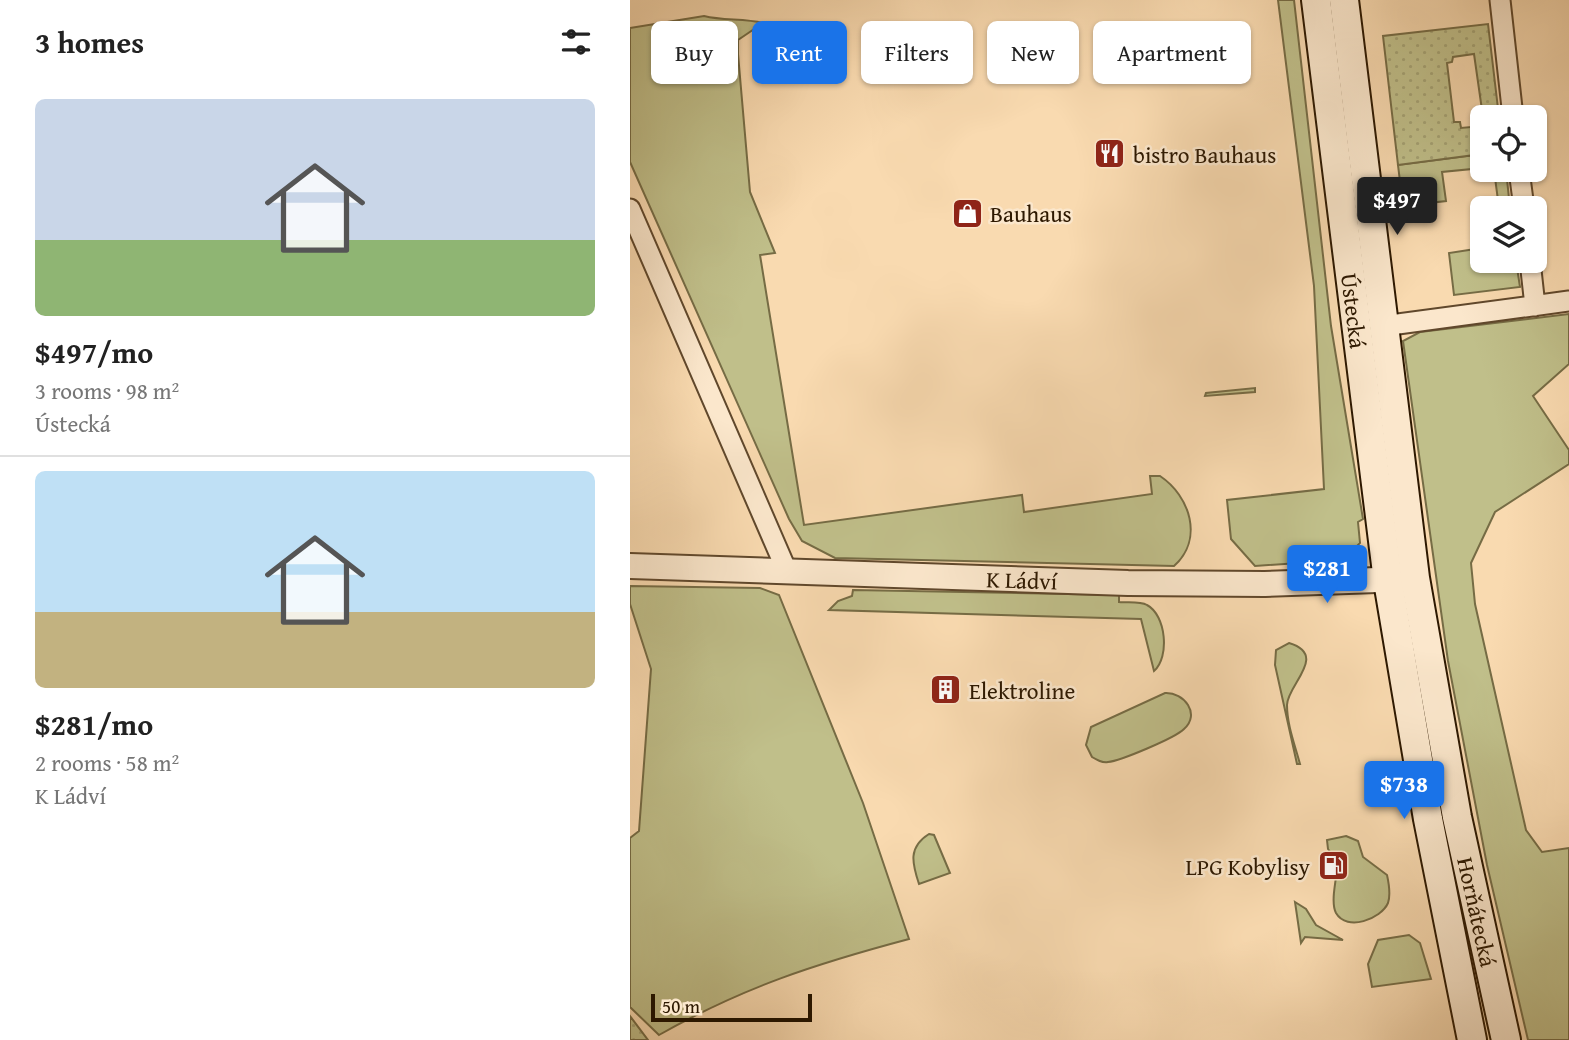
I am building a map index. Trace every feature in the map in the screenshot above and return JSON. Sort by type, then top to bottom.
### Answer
[{"type":"main road","name":"Ústecká","points":[[1316,0],[1401,580]]},
{"type":"main road","name":"Ústecká","points":[[1344,0],[1383,326],[1401,580]]},
{"type":"main road","name":"Horňátecká","points":[[1401,580],[1428,819],[1472,1040]]},
{"type":"main road","name":"Horňátecká","points":[[1401,580],[1506,1040]]},
{"type":"street","points":[[1500,0],[1512,105]]},
{"type":"street","points":[[630,209],[786,569]]},
{"type":"street","points":[[1531,273],[1535,306]]},
{"type":"street","points":[[1383,326],[1569,301]]},
{"type":"street","name":"K Ládví","points":[[630,566],[786,569],[1128,583],[1401,580]]},
{"type":"shaded area","points":[[1278,0],[1294,0],[1331,326],[1363,519],[1358,522],[1360,543],[1343,560],[1255,566],[1231,539],[1227,500],[1324,489],[1314,286]]},
{"type":"shaded area","points":[[704,16],[753,21],[752,30],[738,40],[738,21],[673,21]]},
{"type":"shaded area","points":[[1488,24],[1498,105],[1481,105],[1474,54],[1453,57],[1452,62],[1447,63],[1454,122],[1460,122],[1461,128],[1470,127],[1470,156],[1398,165],[1383,36]]},
{"type":"shaded area","points":[[651,25],[651,84],[738,84],[738,54],[750,192],[775,253],[760,255],[804,525],[1022,495],[1024,512],[1152,494],[1150,476],[1160,476],[1179,495],[1190,518],[1189,543],[1174,566],[835,558],[802,541],[789,519],[630,162],[630,28]]},
{"type":"shaded area","points":[[1470,156],[1470,169],[1442,172],[1446,201],[1403,206],[1398,165]]},
{"type":"shaded area","points":[[1496,182],[1507,182],[1509,196],[1497,196]]},
{"type":"shaded area","points":[[1470,250],[1470,273],[1518,273],[1520,287],[1454,295],[1449,253]]},
{"type":"shaded area","points":[[1569,314],[1569,364],[1533,396],[1569,450],[1569,464],[1495,512],[1471,563],[1475,604],[1526,830],[1542,852],[1569,848],[1569,1040],[1528,1040],[1487,865],[1448,661],[1403,341],[1420,332]]},
{"type":"shaded area","points":[[1255,388],[1255,392],[1205,396],[1206,393]]},
{"type":"shaded area","points":[[630,586],[760,588],[779,595],[863,803],[909,939],[781,978],[721,1003],[659,1035],[630,1007],[630,838],[639,831],[651,669],[630,604]]},
{"type":"shaded area","points":[[853,590],[1119,595],[1119,602],[1141,603],[1153,610],[1162,627],[1164,647],[1159,665],[1154,671],[1141,619],[829,610],[838,601],[852,596]]},
{"type":"shaded area","points":[[1289,643],[1300,648],[1306,655],[1303,671],[1287,705],[1300,764],[1297,764],[1275,665],[1276,650]]},
{"type":"shaded area","points":[[1165,693],[1178,696],[1188,705],[1191,717],[1184,729],[1159,743],[1114,761],[1104,762],[1092,757],[1086,745],[1091,727]]},
{"type":"shaded area","points":[[929,834],[934,835],[950,873],[919,884],[915,869],[915,850]]},
{"type":"shaded area","points":[[1346,836],[1358,841],[1363,857],[1387,875],[1390,893],[1388,903],[1378,914],[1364,921],[1348,922],[1341,919],[1334,908],[1338,863],[1328,849],[1327,840]]},
{"type":"shaded area","points":[[1295,902],[1306,909],[1316,925],[1343,940],[1305,937],[1301,943]]},
{"type":"shaded area","points":[[1409,935],[1420,943],[1431,979],[1372,987],[1368,964],[1378,940]]},
{"type":"shaded area","points":[[630,1016],[648,1040],[630,1040]]},
{"type":"place","name":"bistro Bauhaus","points":[[1110,154]]},
{"type":"place","name":"Bauhaus","points":[[967,213]]},
{"type":"place","name":"Elektroline","points":[[946,690]]},
{"type":"place","name":"LPG Kobylisy","points":[[1333,866]]}]
